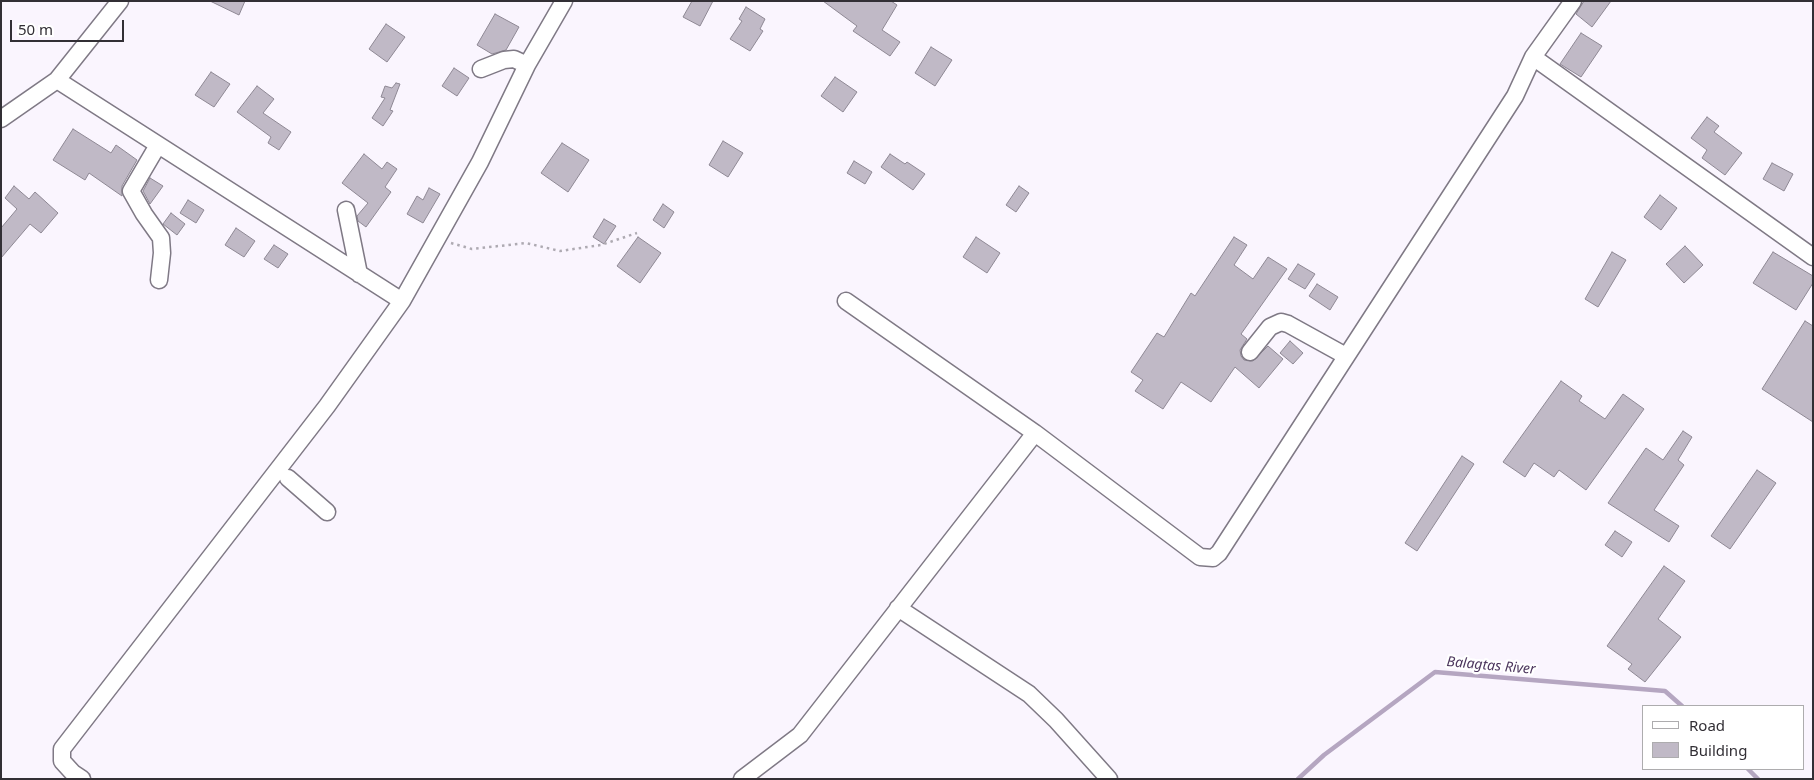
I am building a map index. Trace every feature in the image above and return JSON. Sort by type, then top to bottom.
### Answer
[{"type":"street","points":[[1,119],[57,80],[120,1]]},
{"type":"street","points":[[82,779],[73,773],[62,761],[62,749],[282,473],[402,301],[480,162],[527,65],[564,1]]},
{"type":"street","points":[[846,301],[1035,432],[1200,557],[1213,558],[1225,545],[1515,96],[1533,57],[1573,1]]},
{"type":"street","points":[[1533,57],[1813,257]]},
{"type":"street","points":[[481,69],[504,60],[514,60],[527,65]]},
{"type":"street","points":[[57,80],[402,301]]},
{"type":"street","points":[[158,145],[131,191],[132,196],[161,238],[162,253],[159,280]]},
{"type":"street","points":[[346,210],[359,274]]},
{"type":"street","points":[[1250,352],[1270,327],[1281,322],[1346,356]]},
{"type":"street","points":[[742,779],[800,735],[1035,432]]},
{"type":"street","points":[[282,473],[327,512]]},
{"type":"street","points":[[898,608],[1029,694],[1056,720],[1108,779]]},
{"type":"path","points":[[438,239],[472,249],[526,243],[560,251],[601,245],[637,233]]},
{"type":"building","points":[[210,1],[245,1],[239,15]]},
{"type":"building","points":[[692,1],[713,1],[700,26],[683,17]]},
{"type":"building","points":[[823,1],[891,1],[897,5],[882,30],[900,42],[890,56],[853,31],[857,26]]},
{"type":"building","points":[[1584,1],[1611,1],[1592,27],[1576,14]]},
{"type":"building","points":[[746,7],[765,19],[760,29],[763,31],[750,51],[730,39],[742,21],[739,19]]},
{"type":"building","points":[[495,14],[519,27],[506,50],[492,54],[477,45]]},
{"type":"building","points":[[386,24],[405,37],[387,62],[369,49]]},
{"type":"building","points":[[1581,33],[1602,46],[1581,77],[1560,64]]},
{"type":"building","points":[[931,47],[952,60],[935,86],[915,73]]},
{"type":"building","points":[[454,68],[469,78],[457,96],[442,86]]},
{"type":"building","points":[[211,72],[230,84],[214,107],[195,95]]},
{"type":"building","points":[[835,77],[857,92],[843,112],[821,96]]},
{"type":"building","points":[[396,83],[400,84],[390,110],[393,111],[383,126],[372,118],[385,98],[381,97],[385,86],[392,88]]},
{"type":"building","points":[[257,86],[274,99],[263,113],[291,132],[279,150],[268,143],[271,137],[237,112]]},
{"type":"building","points":[[1707,117],[1719,126],[1714,132],[1742,153],[1725,175],[1702,158],[1707,150],[1691,138]]},
{"type":"building","points":[[73,129],[111,153],[116,145],[137,160],[122,186],[122,196],[89,173],[85,180],[53,160]]},
{"type":"building","points":[[723,141],[743,153],[728,177],[709,165]]},
{"type":"building","points":[[562,143],[589,160],[568,192],[541,173]]},
{"type":"building","points":[[364,154],[382,169],[387,162],[397,169],[385,187],[391,192],[366,227],[358,221],[357,216],[368,203],[342,183]]},
{"type":"building","points":[[890,154],[925,174],[913,190],[881,167]]},
{"type":"building","points":[[854,161],[872,172],[865,184],[847,173]]},
{"type":"building","points":[[1772,163],[1793,174],[1784,191],[1763,179]]},
{"type":"building","points":[[150,178],[163,186],[150,204],[143,191]]},
{"type":"building","points":[[14,186],[29,199],[35,192],[58,213],[41,233],[30,224],[1,258],[1,228],[17,209],[5,198]]},
{"type":"building","points":[[1019,186],[1029,193],[1016,212],[1006,205]]},
{"type":"building","points":[[429,188],[440,194],[423,223],[407,214],[417,196],[423,200]]},
{"type":"building","points":[[1660,195],[1677,208],[1661,230],[1644,217]]},
{"type":"building","points":[[188,200],[204,210],[196,223],[180,213]]},
{"type":"building","points":[[663,204],[674,212],[664,228],[653,220]]},
{"type":"building","points":[[171,213],[185,224],[177,235],[163,224]]},
{"type":"building","points":[[604,219],[616,226],[604,244],[593,237]]},
{"type":"building","points":[[236,228],[255,241],[244,257],[225,245]]},
{"type":"building","points":[[638,237],[661,253],[640,283],[617,266]]},
{"type":"building","points":[[976,237],[1000,253],[987,273],[963,257]]},
{"type":"building","points":[[1234,237],[1247,245],[1234,265],[1253,279],[1268,257],[1287,269],[1241,334],[1247,339],[1240,350],[1241,356],[1244,360],[1253,361],[1268,346],[1283,359],[1259,388],[1235,367],[1211,402],[1181,382],[1163,409],[1135,391],[1143,380],[1131,372],[1157,333],[1164,337],[1191,293],[1195,296]]},
{"type":"building","points":[[274,245],[288,254],[278,268],[264,259]]},
{"type":"building","points":[[1685,246],[1703,265],[1684,283],[1666,264]]},
{"type":"building","points":[[1612,252],[1626,260],[1598,307],[1585,299]]},
{"type":"building","points":[[1773,252],[1813,276],[1813,283],[1796,310],[1753,283]]},
{"type":"building","points":[[1298,264],[1315,274],[1305,289],[1288,279]]},
{"type":"building","points":[[1317,284],[1338,297],[1330,310],[1309,296]]},
{"type":"building","points":[[1805,321],[1813,326],[1813,422],[1762,389]]},
{"type":"building","points":[[1290,341],[1303,353],[1293,364],[1280,353]]},
{"type":"building","points":[[1561,381],[1582,396],[1579,401],[1605,419],[1623,394],[1644,409],[1586,490],[1559,470],[1554,477],[1534,463],[1525,477],[1503,462]]},
{"type":"building","points":[[1683,431],[1692,437],[1678,460],[1684,465],[1654,510],[1679,526],[1669,542],[1608,503],[1646,448],[1663,460]]},
{"type":"building","points":[[1462,456],[1474,464],[1417,551],[1405,543]]},
{"type":"building","points":[[1757,470],[1776,483],[1730,549],[1711,536]]},
{"type":"building","points":[[1615,531],[1632,542],[1622,557],[1605,545]]},
{"type":"building","points":[[1664,566],[1685,581],[1658,619],[1681,637],[1645,682],[1628,669],[1632,664],[1607,646]]},
{"type":"waterway","name":"Balagtas River","points":[[1298,779],[1324,755],[1435,672],[1665,691],[1681,705]]},
{"type":"waterway","name":"Balagtas River","points":[[1749,770],[1758,779]]}]
